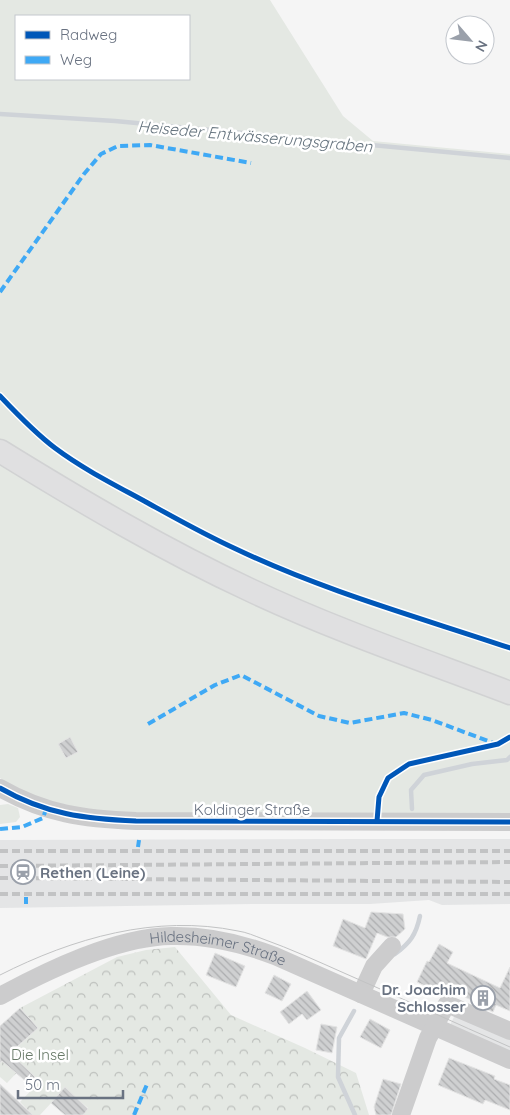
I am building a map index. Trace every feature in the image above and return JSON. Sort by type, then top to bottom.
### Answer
[{"type":"main road","points":[[0,451],[88,505],[175,553],[251,590],[329,624],[510,694]]},
{"type":"street","name":"Koldinger Straße","points":[[0,788],[22,801],[46,809],[71,816],[101,820],[136,822],[510,822]]},
{"type":"street","name":"Hildesheimer Straße","points":[[0,996],[36,976],[117,945],[170,936],[219,939],[245,945],[275,956],[510,1060]]},
{"type":"street","points":[[361,994],[374,966],[392,946]]},
{"type":"street","points":[[402,1115],[428,1038],[447,1004],[510,1031]]},
{"type":"shaded area","points":[[510,839],[510,904],[442,905],[429,900],[370,904],[0,908],[0,840]]},
{"type":"shaded area","points":[[456,1013],[510,1037],[510,1054],[449,1027]]},
{"type":"green space","points":[[0,0],[270,0],[343,116],[373,141],[510,154],[510,813],[121,818],[21,794],[0,778]]},
{"type":"green space","points":[[8,804],[18,808],[20,817],[16,822],[0,824],[0,805]]},
{"type":"green space","name":"Die Insel","points":[[175,947],[231,1015],[356,1073],[369,1115],[83,1115],[88,1108],[65,1088],[40,1115],[33,1115],[20,1102],[40,1081],[23,1066],[7,1083],[0,1077],[0,1063],[38,1028],[20,1008],[117,957],[146,950]]},
{"type":"building","points":[[70,737],[78,752],[66,758],[58,744]]},
{"type":"building","points":[[371,912],[403,914],[405,929],[396,937],[387,937],[377,933],[366,959],[333,946],[343,919],[365,928]]},
{"type":"building","points":[[439,944],[453,952],[447,963],[500,988],[510,967],[510,1011],[496,1005],[493,1012],[443,987],[440,993],[417,982],[427,961],[429,962]]},
{"type":"building","points":[[215,953],[245,966],[236,987],[206,975]]},
{"type":"building","points":[[274,975],[291,984],[282,1001],[265,993]]},
{"type":"building","points":[[307,991],[321,1010],[307,1020],[302,1014],[289,1024],[280,1012]]},
{"type":"building","points":[[20,1008],[38,1028],[10,1053],[35,1077],[29,1084],[2,1061],[0,1063],[0,1026]]},
{"type":"building","points":[[370,1019],[390,1030],[381,1048],[360,1037]]},
{"type":"building","points":[[321,1024],[337,1027],[332,1053],[316,1050]]},
{"type":"building","points":[[449,1058],[495,1076],[494,1079],[510,1085],[510,1110],[485,1100],[483,1104],[438,1085]]},
{"type":"building","points":[[383,1079],[401,1084],[391,1115],[376,1115],[374,1107]]},
{"type":"building","points":[[0,1084],[21,1104],[33,1115],[0,1115]]},
{"type":"building","points":[[65,1087],[88,1109],[83,1115],[65,1115],[51,1103]]},
{"type":"waterway","name":"Heiseder Entwässerungsgraben","points":[[0,114],[115,121],[510,158]]},
{"type":"waterway","points":[[412,809],[411,790],[424,775],[472,764],[507,760],[510,757]]},
{"type":"waterway","points":[[395,954],[412,938],[420,916]]},
{"type":"waterway","points":[[354,1011],[339,1038],[338,1077],[355,1115]]},
{"type":"tram line","points":[[0,975],[56,950],[86,940],[146,928],[207,926],[244,932],[284,947],[510,1047]]},
{"type":"railway","points":[[0,851],[510,851]]},
{"type":"railway","points":[[0,866],[510,862]]},
{"type":"railway","points":[[0,878],[510,882]]},
{"type":"railway","points":[[0,894],[510,894]]},
{"type":"marked path","points":[[0,292],[84,174],[101,154],[118,146],[150,145],[251,163]]},
{"type":"marked path","points":[[148,724],[215,685],[241,675],[319,716],[350,723],[404,713],[432,720],[496,744]]},
{"type":"marked path","points":[[0,829],[22,827],[43,818],[46,809]]},
{"type":"marked path","points":[[138,847],[139,840]]},
{"type":"marked path","points":[[26,897],[26,904]]},
{"type":"marked path","points":[[134,1115],[148,1082]]},
{"type":"cycle path","points":[[0,396],[33,430],[66,456],[213,538],[269,564],[337,591],[510,648]]},
{"type":"cycle path","points":[[377,821],[379,797],[388,778],[409,764],[498,744],[510,737]]},
{"type":"cycle path","points":[[0,788],[33,804],[49,809],[66,814],[100,819],[136,821],[510,822]]},
{"type":"place","name":"Rethen (Leine)","points":[[23,872]]},
{"type":"place","name":"Dr. Joachim Schlosser","points":[[483,998]]}]
